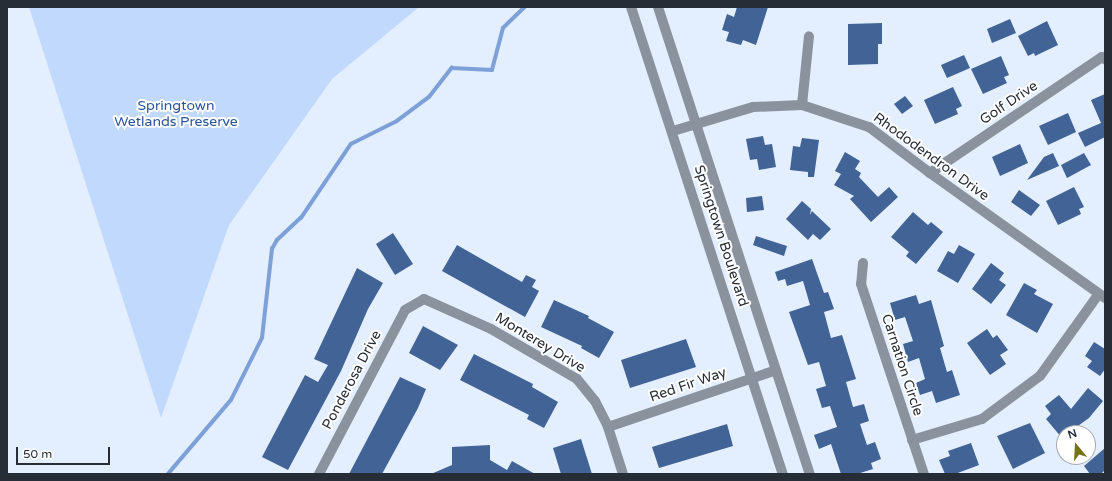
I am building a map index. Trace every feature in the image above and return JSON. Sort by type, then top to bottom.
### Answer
[{"type":"street","name":"Springtown Boulevard","points":[[631,7],[673,131],[783,474]]},
{"type":"street","name":"Springtown Boulevard","points":[[658,7],[810,474]]},
{"type":"street","points":[[802,105],[809,36]]},
{"type":"street","name":"Golf Drive","points":[[930,174],[1102,57],[1105,59]]},
{"type":"street","name":"Rhododendron Drive","points":[[673,131],[752,107],[802,105],[869,127],[930,174],[1102,297]]},
{"type":"street","name":"Carnation Circle","points":[[863,263],[861,284],[924,474]]},
{"type":"street","points":[[912,440],[982,419],[1040,376],[1102,297]]},
{"type":"street","name":"Monterey Drive","points":[[414,303],[424,299],[491,329],[577,379],[595,401],[608,427],[623,474]]},
{"type":"street","name":"Ponderosa Drive","points":[[319,474],[405,310],[414,303]]},
{"type":"street","name":"Red Fir Way","points":[[608,427],[776,370]]},
{"type":"green space","name":"Springtown Wetlands Preserve","points":[[29,7],[419,7],[332,79],[229,225],[161,418]]},
{"type":"building","points":[[737,7],[768,7],[756,45],[743,40],[741,45],[726,41],[729,32],[722,30],[727,14],[734,17]]},
{"type":"building","points":[[1010,19],[1016,33],[992,43],[987,29]]},
{"type":"building","points":[[1047,21],[1058,45],[1035,56],[1034,53],[1028,56],[1018,36]]},
{"type":"building","points":[[882,23],[882,44],[878,44],[878,64],[848,65],[848,24]]},
{"type":"building","points":[[964,55],[970,68],[947,78],[941,65]]},
{"type":"building","points":[[1001,56],[1009,75],[1004,77],[1007,83],[983,94],[971,69]]},
{"type":"building","points":[[953,87],[962,106],[956,109],[958,114],[935,124],[924,100]]},
{"type":"building","points":[[1105,94],[1105,137],[1085,147],[1078,133],[1101,123],[1091,100]]},
{"type":"building","points":[[905,96],[913,106],[902,114],[894,104]]},
{"type":"building","points":[[1068,113],[1076,132],[1048,145],[1039,126]]},
{"type":"building","points":[[763,136],[765,145],[772,144],[776,167],[759,170],[757,159],[750,160],[746,139]]},
{"type":"building","points":[[802,138],[819,140],[814,177],[808,177],[808,172],[790,170],[793,146],[800,147]]},
{"type":"building","points":[[1020,144],[1028,163],[1000,176],[992,157]]},
{"type":"building","points":[[845,152],[860,161],[855,169],[861,173],[859,177],[878,197],[889,187],[898,197],[871,222],[850,199],[854,196],[834,185],[841,174],[835,171]]},
{"type":"building","points":[[1053,153],[1059,166],[1027,180],[1044,157]]},
{"type":"building","points":[[1084,153],[1091,165],[1067,178],[1061,165]]},
{"type":"building","points":[[1074,187],[1084,207],[1079,209],[1081,214],[1058,225],[1046,201]]},
{"type":"building","points":[[1019,190],[1040,205],[1031,216],[1011,202]]},
{"type":"building","points":[[762,196],[764,210],[747,212],[746,198]]},
{"type":"building","points":[[802,201],[811,209],[810,215],[812,211],[831,229],[820,240],[813,234],[808,240],[786,219]]},
{"type":"building","points":[[913,212],[928,225],[931,222],[943,232],[916,264],[906,256],[909,252],[891,237]]},
{"type":"building","points":[[393,233],[413,264],[395,275],[376,244]]},
{"type":"building","points":[[756,236],[787,246],[784,256],[753,245]]},
{"type":"building","points":[[457,245],[522,282],[526,275],[536,280],[532,287],[539,291],[525,317],[442,271]]},
{"type":"building","points":[[959,245],[975,254],[958,283],[937,271],[948,251],[954,254]]},
{"type":"building","points":[[812,259],[824,293],[828,292],[834,309],[824,312],[831,338],[842,335],[856,379],[846,382],[853,407],[864,404],[869,421],[860,424],[867,445],[875,442],[881,459],[871,463],[873,469],[857,474],[841,474],[831,444],[819,449],[814,435],[837,427],[830,406],[822,408],[816,389],[826,386],[819,362],[808,365],[789,312],[810,305],[803,281],[787,286],[785,279],[778,281],[775,272]]},
{"type":"building","points":[[991,263],[1004,273],[999,280],[1006,285],[991,304],[972,289]]},
{"type":"building","points":[[357,268],[383,283],[368,309],[341,371],[288,470],[262,457],[305,375],[318,382],[328,365],[314,359]]},
{"type":"building","points":[[1024,283],[1037,290],[1034,294],[1053,304],[1037,333],[1006,315]]},
{"type":"building","points":[[916,295],[919,304],[931,300],[944,346],[940,348],[947,372],[952,370],[960,395],[936,403],[932,391],[920,395],[916,383],[925,379],[919,358],[908,362],[903,344],[913,341],[905,317],[895,320],[890,303]]},
{"type":"building","points":[[554,300],[589,316],[588,318],[614,332],[599,358],[581,348],[582,346],[541,327]]},
{"type":"building","points":[[423,326],[458,345],[440,370],[409,353]]},
{"type":"building","points":[[987,329],[993,338],[997,335],[1008,350],[1000,355],[1006,364],[990,375],[967,343]]},
{"type":"building","points":[[686,339],[696,367],[630,388],[621,360]]},
{"type":"building","points":[[1094,342],[1105,349],[1105,369],[1100,376],[1087,367],[1092,361],[1085,356]]},
{"type":"building","points":[[474,354],[533,384],[532,387],[558,402],[544,428],[527,419],[529,415],[460,380]]},
{"type":"building","points":[[400,377],[426,389],[418,408],[382,474],[349,474]]},
{"type":"building","points":[[1088,388],[1103,401],[1089,418],[1079,425],[1056,425],[1056,431],[1046,419],[1051,414],[1045,406],[1059,395],[1071,409]]},
{"type":"building","points":[[1030,423],[1045,453],[1013,469],[997,436]]},
{"type":"building","points":[[727,424],[733,446],[659,468],[652,447]]},
{"type":"building","points":[[581,439],[592,474],[561,474],[553,448]]},
{"type":"building","points":[[971,443],[979,465],[955,474],[945,474],[939,460],[950,456],[948,451]]},
{"type":"building","points":[[490,445],[490,460],[507,470],[512,461],[535,474],[431,474],[452,465],[452,447]]},
{"type":"building","points":[[1105,448],[1105,470],[1101,474],[1090,474],[1084,466],[1096,465],[1096,456]]},
{"type":"waterway","points":[[168,474],[231,400],[262,338],[272,249],[277,240],[301,218],[351,144],[397,121],[429,97],[452,68],[492,70],[503,28],[525,7]]}]
